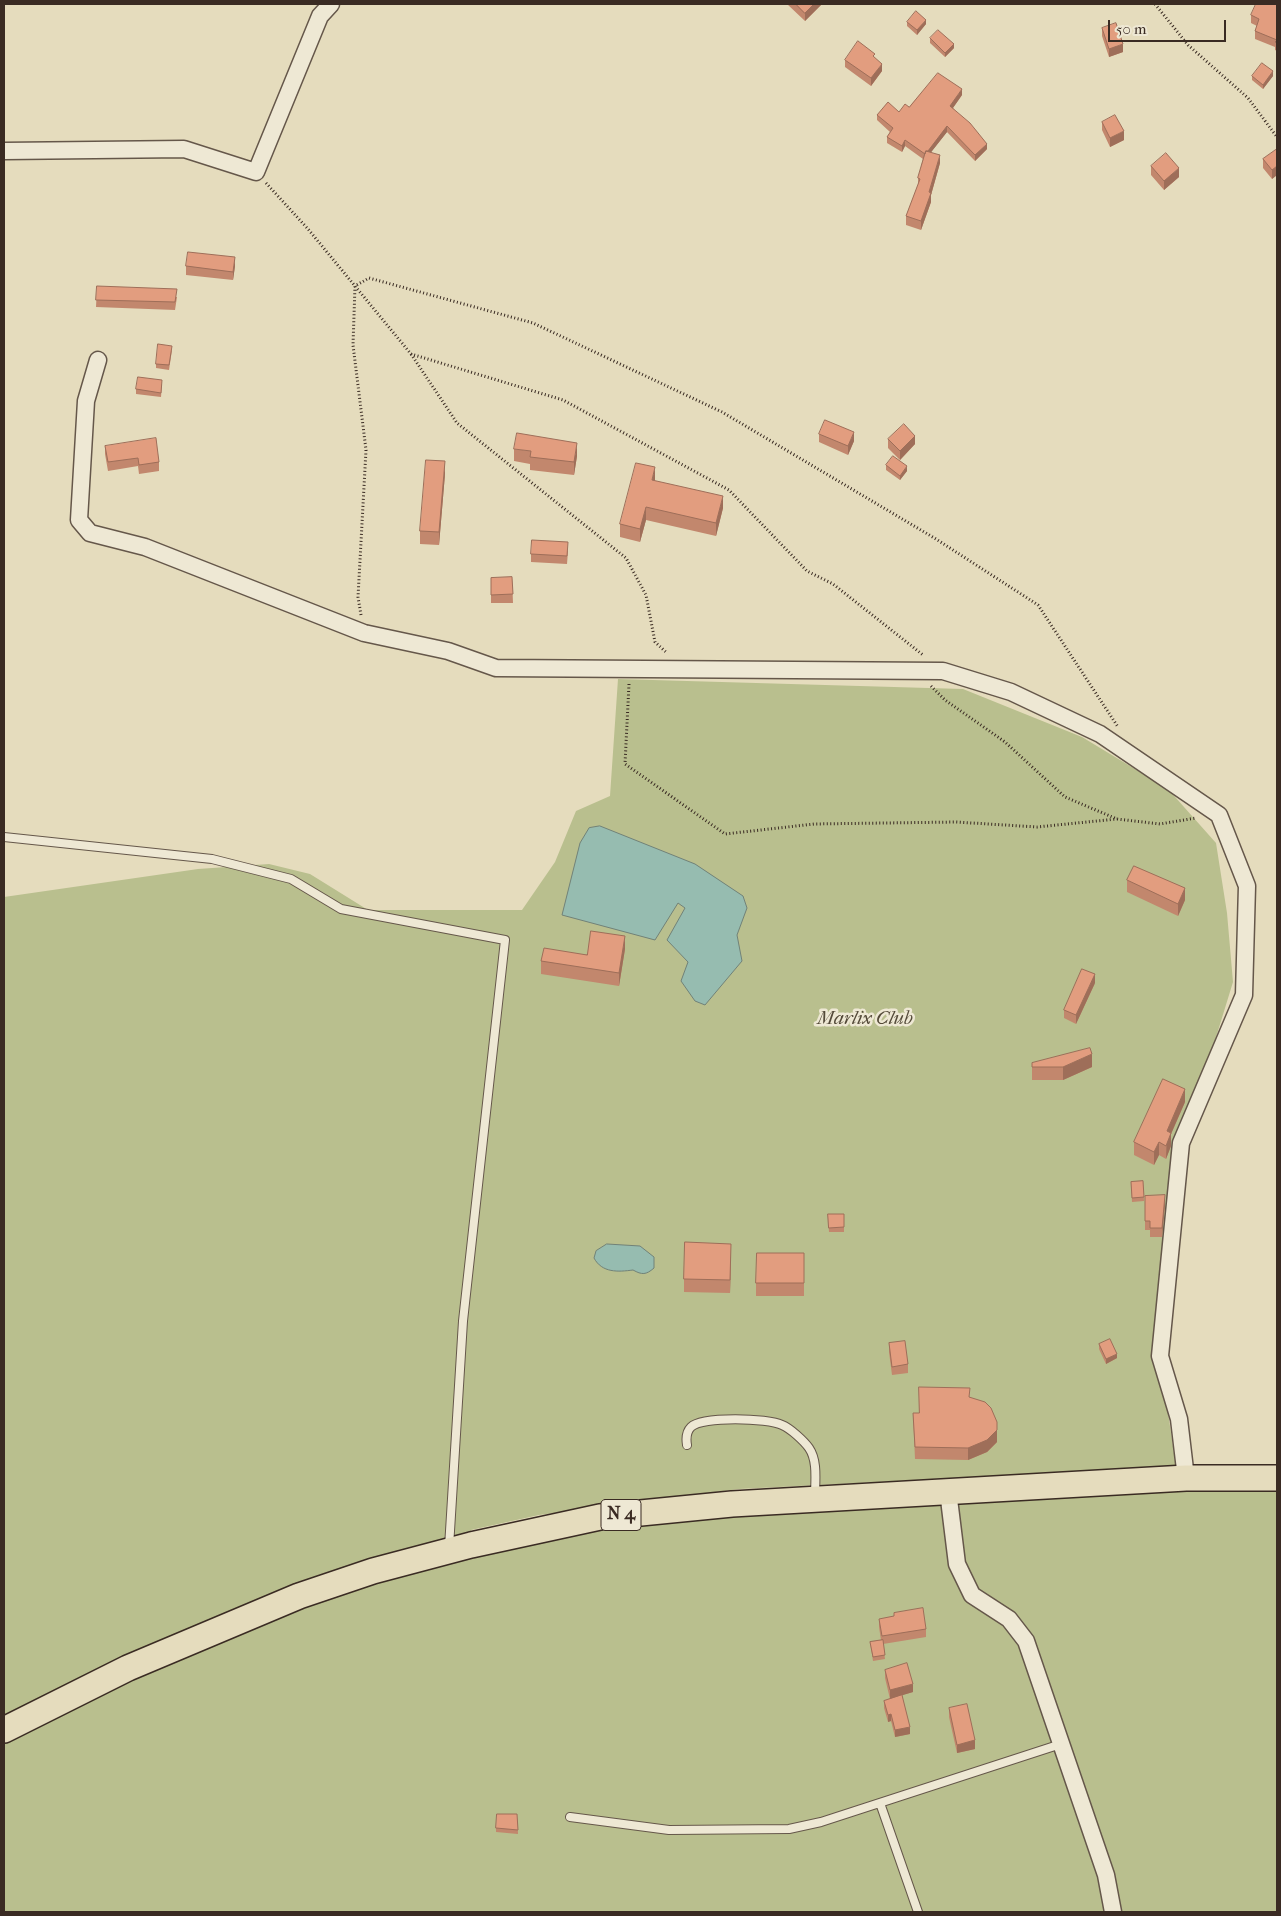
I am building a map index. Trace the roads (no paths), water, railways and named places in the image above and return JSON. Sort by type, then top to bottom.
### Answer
[{"type":"main road","name":"N 4","points":[[4,1730],[128,1668],[299,1596],[373,1571],[449,1551],[600,1517],[732,1504],[815,1499],[1186,1478],[1277,1478]]},
{"type":"street","points":[[4,151],[184,149],[256,172],[323,8]]},
{"type":"street","points":[[98,360],[86,401],[80,520],[90,533],[145,547],[364,633],[448,651],[496,668],[630,671],[944,671],[1010,692],[1100,734],[1219,815],[1247,886],[1244,995],[1181,1143],[1160,1356],[1179,1419],[1186,1478]]},
{"type":"street","points":[[948,1492],[957,1564],[972,1595],[1009,1619],[1026,1641],[1106,1875],[1113,1912]]},
{"type":"lane","points":[[4,837],[212,859],[291,879],[341,909],[505,940],[463,1321],[449,1551]]},
{"type":"lane","points":[[687,1445],[686,1436],[691,1427],[703,1421],[761,1420],[782,1425],[808,1447],[814,1463],[815,1499]]},
{"type":"lane","points":[[570,1817],[669,1830],[788,1829],[821,1822],[1061,1744]]},
{"type":"lane","points":[[880,1803],[918,1912]]},
{"type":"water","points":[[600,826],[695,864],[743,896],[747,908],[737,935],[742,961],[705,1005],[695,1001],[681,981],[688,962],[667,940],[685,908],[678,903],[655,940],[562,915],[580,843],[589,828]]},
{"type":"water","points":[[607,1244],[640,1246],[654,1257],[654,1268],[644,1274],[633,1270],[616,1271],[606,1269],[597,1263],[594,1258],[596,1251]]},
{"type":"park label","name":"Marlix Club","points":[[865,1019]]}]
